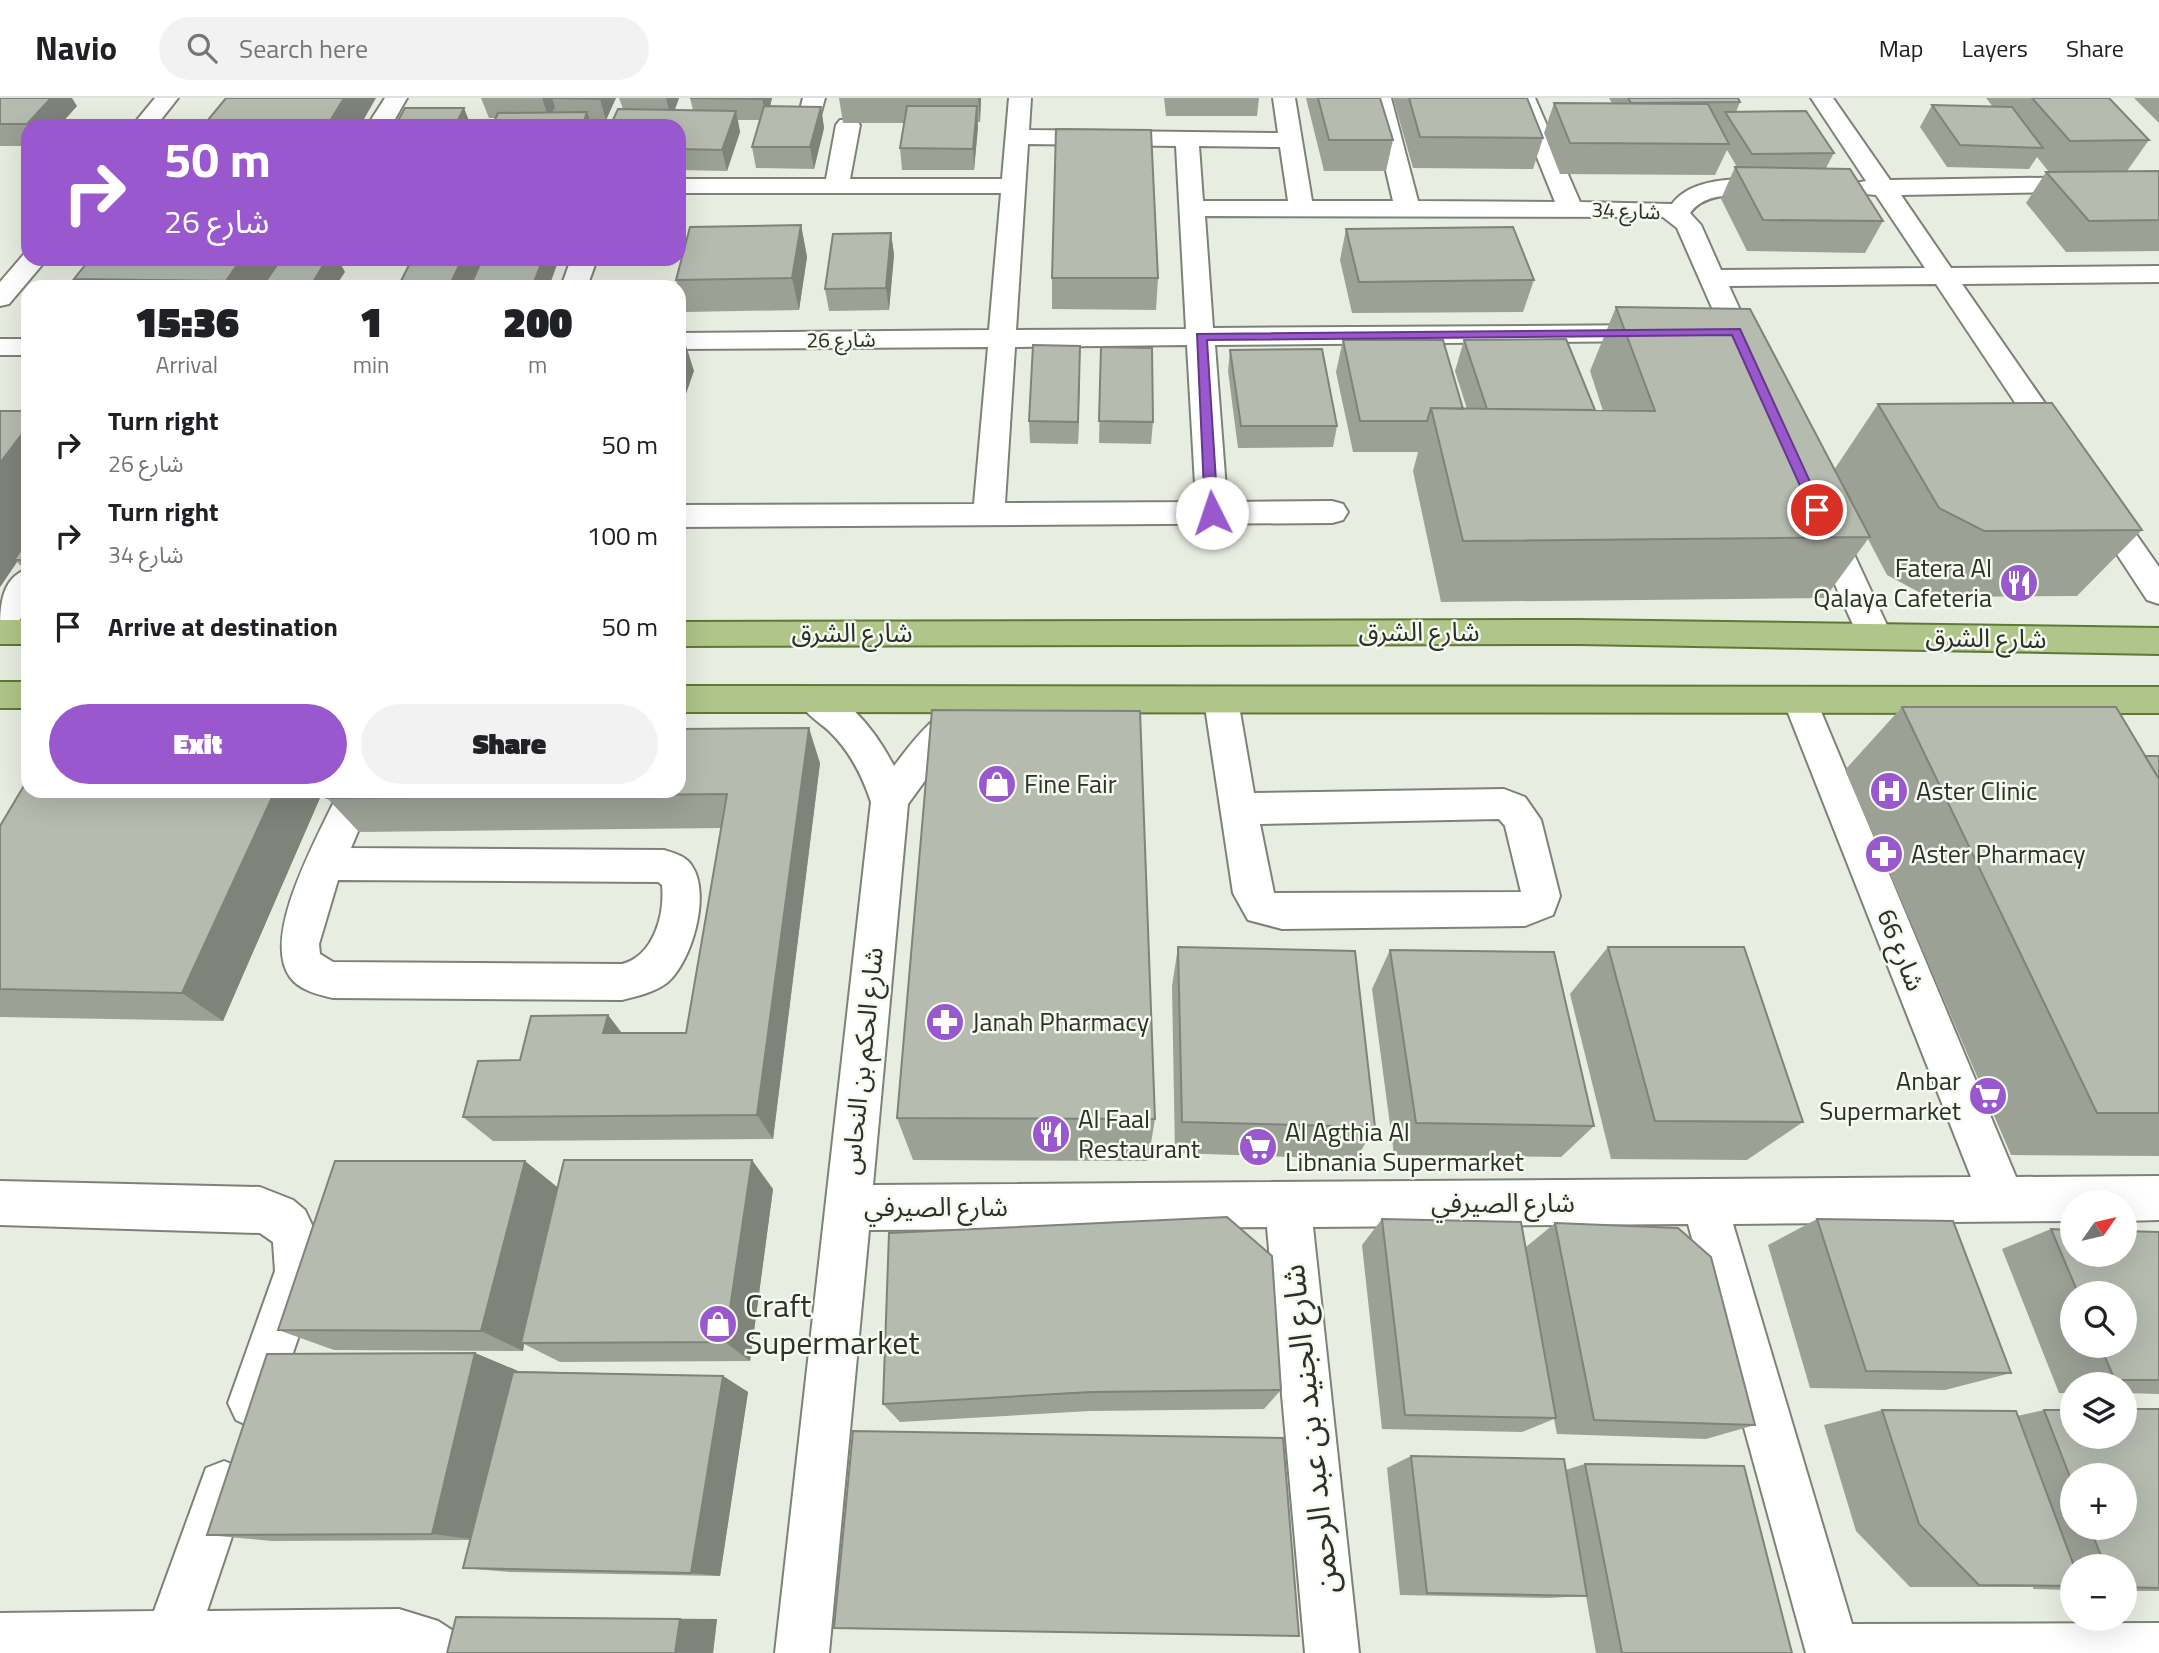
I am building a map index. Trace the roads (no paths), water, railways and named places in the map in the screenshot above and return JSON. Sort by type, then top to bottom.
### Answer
[{"type":"main road","points":[[0,632],[21,632]]},
{"type":"main road","name":"شارع الشرق","points":[[686,634],[1579,632],[2159,641]]},
{"type":"main road","points":[[0,695],[21,695]]},
{"type":"main road","points":[[686,699],[2159,700]]},
{"type":"street","points":[[150,119],[167,98]]},
{"type":"street","points":[[383,119],[396,98]]},
{"type":"street","points":[[808,125],[814,98]]},
{"type":"street","points":[[989,514],[1020,98]]},
{"type":"street","points":[[1284,98],[1301,208]]},
{"type":"street","points":[[1380,98],[1407,209]]},
{"type":"street","points":[[1524,98],[1570,209]]},
{"type":"street","points":[[1822,98],[2159,592]]},
{"type":"street","points":[[837,186],[848,125]]},
{"type":"street","points":[[1017,137],[1291,140]]},
{"type":"street","points":[[1187,139],[1212,513]]},
{"type":"street","points":[[2142,160],[2159,181]]},
{"type":"street","points":[[1843,188],[2159,181]]},
{"type":"street","points":[[686,186],[1013,186]]},
{"type":"street","points":[[1677,214],[1681,205],[1706,192],[1803,188]]},
{"type":"street","name":"شارع 34","points":[[1192,208],[1655,209],[1677,214],[1688,225],[1759,383]]},
{"type":"street","points":[[4,288],[27,266]]},
{"type":"street","points":[[1711,278],[2159,274]]},
{"type":"street","name":"شارع 26","points":[[686,341],[1736,332]]},
{"type":"street","points":[[0,347],[21,347]]},
{"type":"street","points":[[1811,497],[1875,636]]},
{"type":"street","points":[[686,516],[1332,512]]},
{"type":"street","points":[[0,622],[21,591]]},
{"type":"street","name":"شارع الحكم بن النحاس","points":[[802,1653],[890,802],[880,772],[864,744],[842,720],[815,700]]},
{"type":"street","points":[[1220,700],[1238,809],[1252,893],[1262,908],[1271,912],[1525,909],[1539,902],[1541,896],[1522,820],[1512,808],[1504,804],[1238,809]]},
{"type":"street","name":"شارع 66","points":[[1800,700],[2003,1200]]},
{"type":"street","name":"شارع الحكم بن النحاس","points":[[890,802],[909,772],[932,744],[960,720],[991,701]]},
{"type":"street","points":[[326,864],[651,864],[674,872],[681,891],[666,956],[647,974],[622,982],[333,980],[307,969],[300,959],[297,946],[326,864],[354,798]]},
{"type":"street","name":"شارع الصيرفي","points":[[847,1208],[2159,1198]]},
{"type":"street","points":[[1704,1202],[1833,1652],[2159,1650]]},
{"type":"street","points":[[0,1203],[260,1210],[277,1216],[289,1226],[297,1242],[298,1271],[169,1646]]},
{"type":"street","name":"شارع الجنيد بن عبد الرحمن","points":[[1288,1205],[1332,1653]]},
{"type":"street","points":[[0,1640],[169,1646],[399,1636],[419,1640],[439,1653]]},
{"type":"place","name":"Fatera Al Qalaya Cafeteria","points":[[2019,583]]},
{"type":"place","name":"Fine Fair","points":[[997,784]]},
{"type":"place","name":"Aster Clinic","points":[[1889,791]]},
{"type":"place","name":"Aster Pharmacy","points":[[1884,854]]},
{"type":"place","name":"Janah Pharmacy","points":[[945,1022]]},
{"type":"place","name":"Anbar Supermarket","points":[[1988,1096]]},
{"type":"place","name":"Al Faal Restaurant","points":[[1051,1134]]},
{"type":"place","name":"Al Agthia Al Libnania Supermarket","points":[[1258,1147]]},
{"type":"place","name":"Craft Supermarket","points":[[718,1324]]}]
